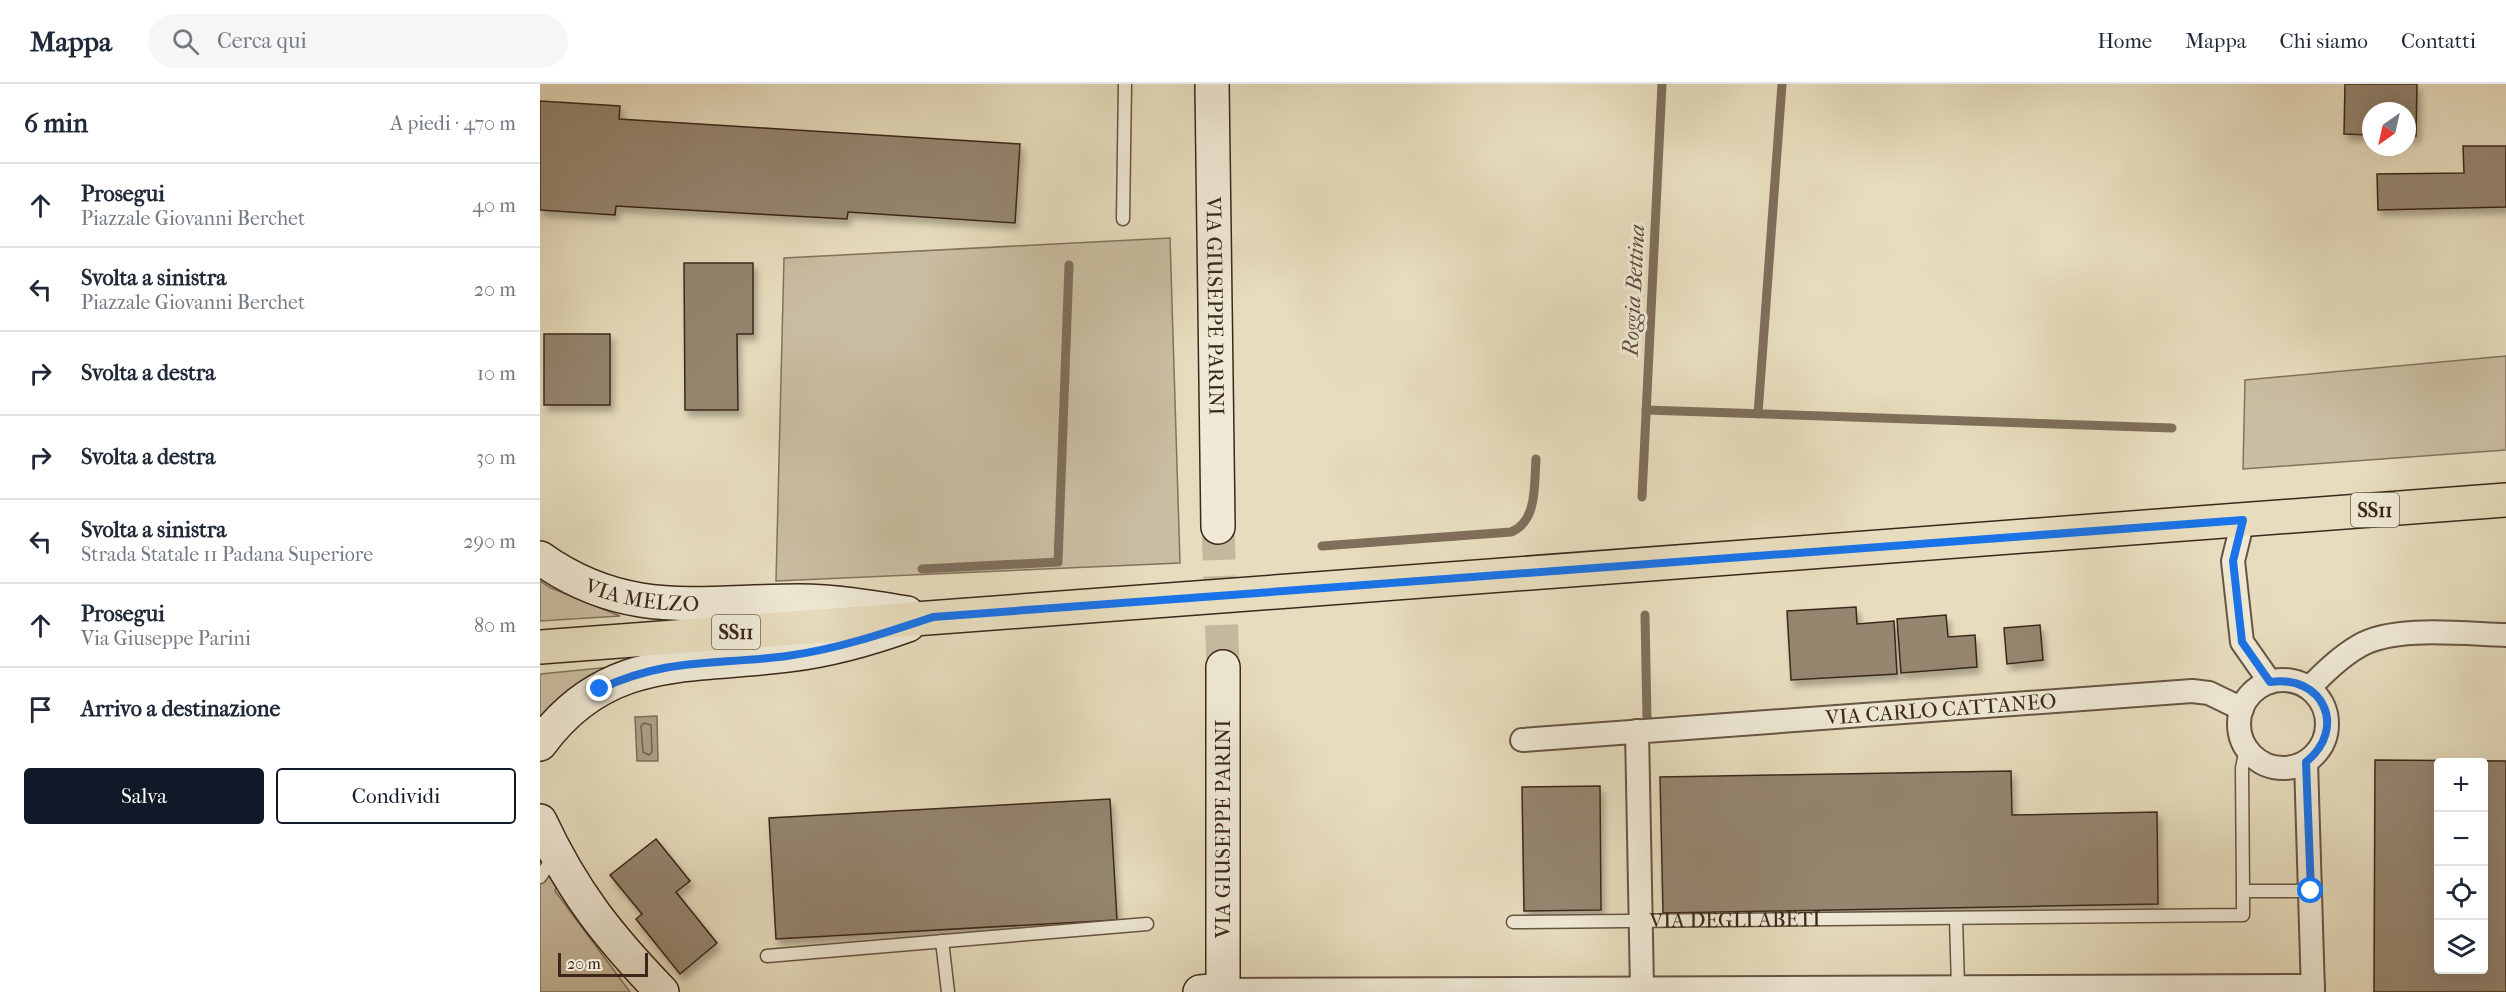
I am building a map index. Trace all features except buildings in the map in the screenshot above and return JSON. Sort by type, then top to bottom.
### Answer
[{"type":"main road","name":"SS11","points":[[540,647],[2506,500]]},
{"type":"street","name":"VIA GIUSEPPE PARINI","points":[[1212,84],[1218,527]]},
{"type":"street","points":[[2243,520],[2233,561],[2242,642],[2270,682]]},
{"type":"street","name":"VIA MELZO","points":[[540,558],[574,580],[591,587],[615,595],[658,604],[820,602],[933,617]]},
{"type":"street","points":[[540,744],[565,716],[590,696],[637,673],[687,663],[773,657],[823,650],[933,617]]},
{"type":"street","points":[[2309,688],[2349,652],[2376,638],[2411,634],[2506,635]]},
{"type":"street","name":"VIA GIUSEPPE PARINI","points":[[1215,991],[1223,667]]},
{"type":"street","points":[[2283,680],[2296,682],[2309,688],[2318,696],[2327,719],[2323,744],[2306,762],[2293,767],[2267,765],[2246,748],[2241,736],[2242,710],[2248,697],[2258,688],[2270,682],[2283,680]]},
{"type":"street","name":"VIA CARLO CATTANEO","points":[[1522,740],[2192,691],[2209,693],[2242,710]]},
{"type":"street","points":[[1637,731],[1642,988]]},
{"type":"street","points":[[1215,991],[1958,987],[2313,989],[2306,762]]},
{"type":"street","points":[[540,821],[548,866],[662,992]]},
{"type":"lane","points":[[1123,219],[1125,84]]},
{"type":"lane","points":[[2246,748],[2242,768],[2243,891],[2311,891]]},
{"type":"lane","name":"VIA DEGLI ABETI","points":[[1513,922],[2243,915],[2243,891]]},
{"type":"lane","points":[[1956,918],[1958,987]]},
{"type":"lane","points":[[768,956],[1147,924]]},
{"type":"lane","points":[[942,941],[948,992]]},
{"type":"shaded area","points":[[1170,238],[1180,563],[776,581],[784,258]]},
{"type":"shaded area","points":[[2506,356],[2506,450],[2243,469],[2245,380]]},
{"type":"shaded area","points":[[540,581],[551,588],[620,616],[540,621]]},
{"type":"shaded area","points":[[652,663],[540,741],[540,674]]},
{"type":"shaded area","points":[[540,819],[562,867],[555,891],[630,992],[540,992]]},
{"type":"water","points":[[657,716],[658,761],[637,761],[635,717]]},
{"type":"waterway","name":"Roggia Bettina","points":[[1642,497],[1662,84]]},
{"type":"waterway","points":[[1758,414],[1782,84]]},
{"type":"waterway","points":[[922,569],[1058,562],[1069,265]]},
{"type":"waterway","points":[[1646,410],[2172,428]]},
{"type":"waterway","points":[[1322,546],[1511,532],[1520,527],[1530,511],[1533,501],[1536,459]]},
{"type":"waterway","name":"Roggia Bettina","points":[[1645,615],[1647,719]]},
{"type":"tunnel","points":[[1218,527],[1223,667]]},
{"type":"route","points":[[600,689],[637,673],[669,665],[788,656],[823,650],[933,617],[2243,520],[2233,561],[2242,642],[2270,682],[2283,680],[2296,682],[2309,688],[2318,696],[2327,719],[2327,732],[2323,744],[2306,762],[2311,891]]}]
